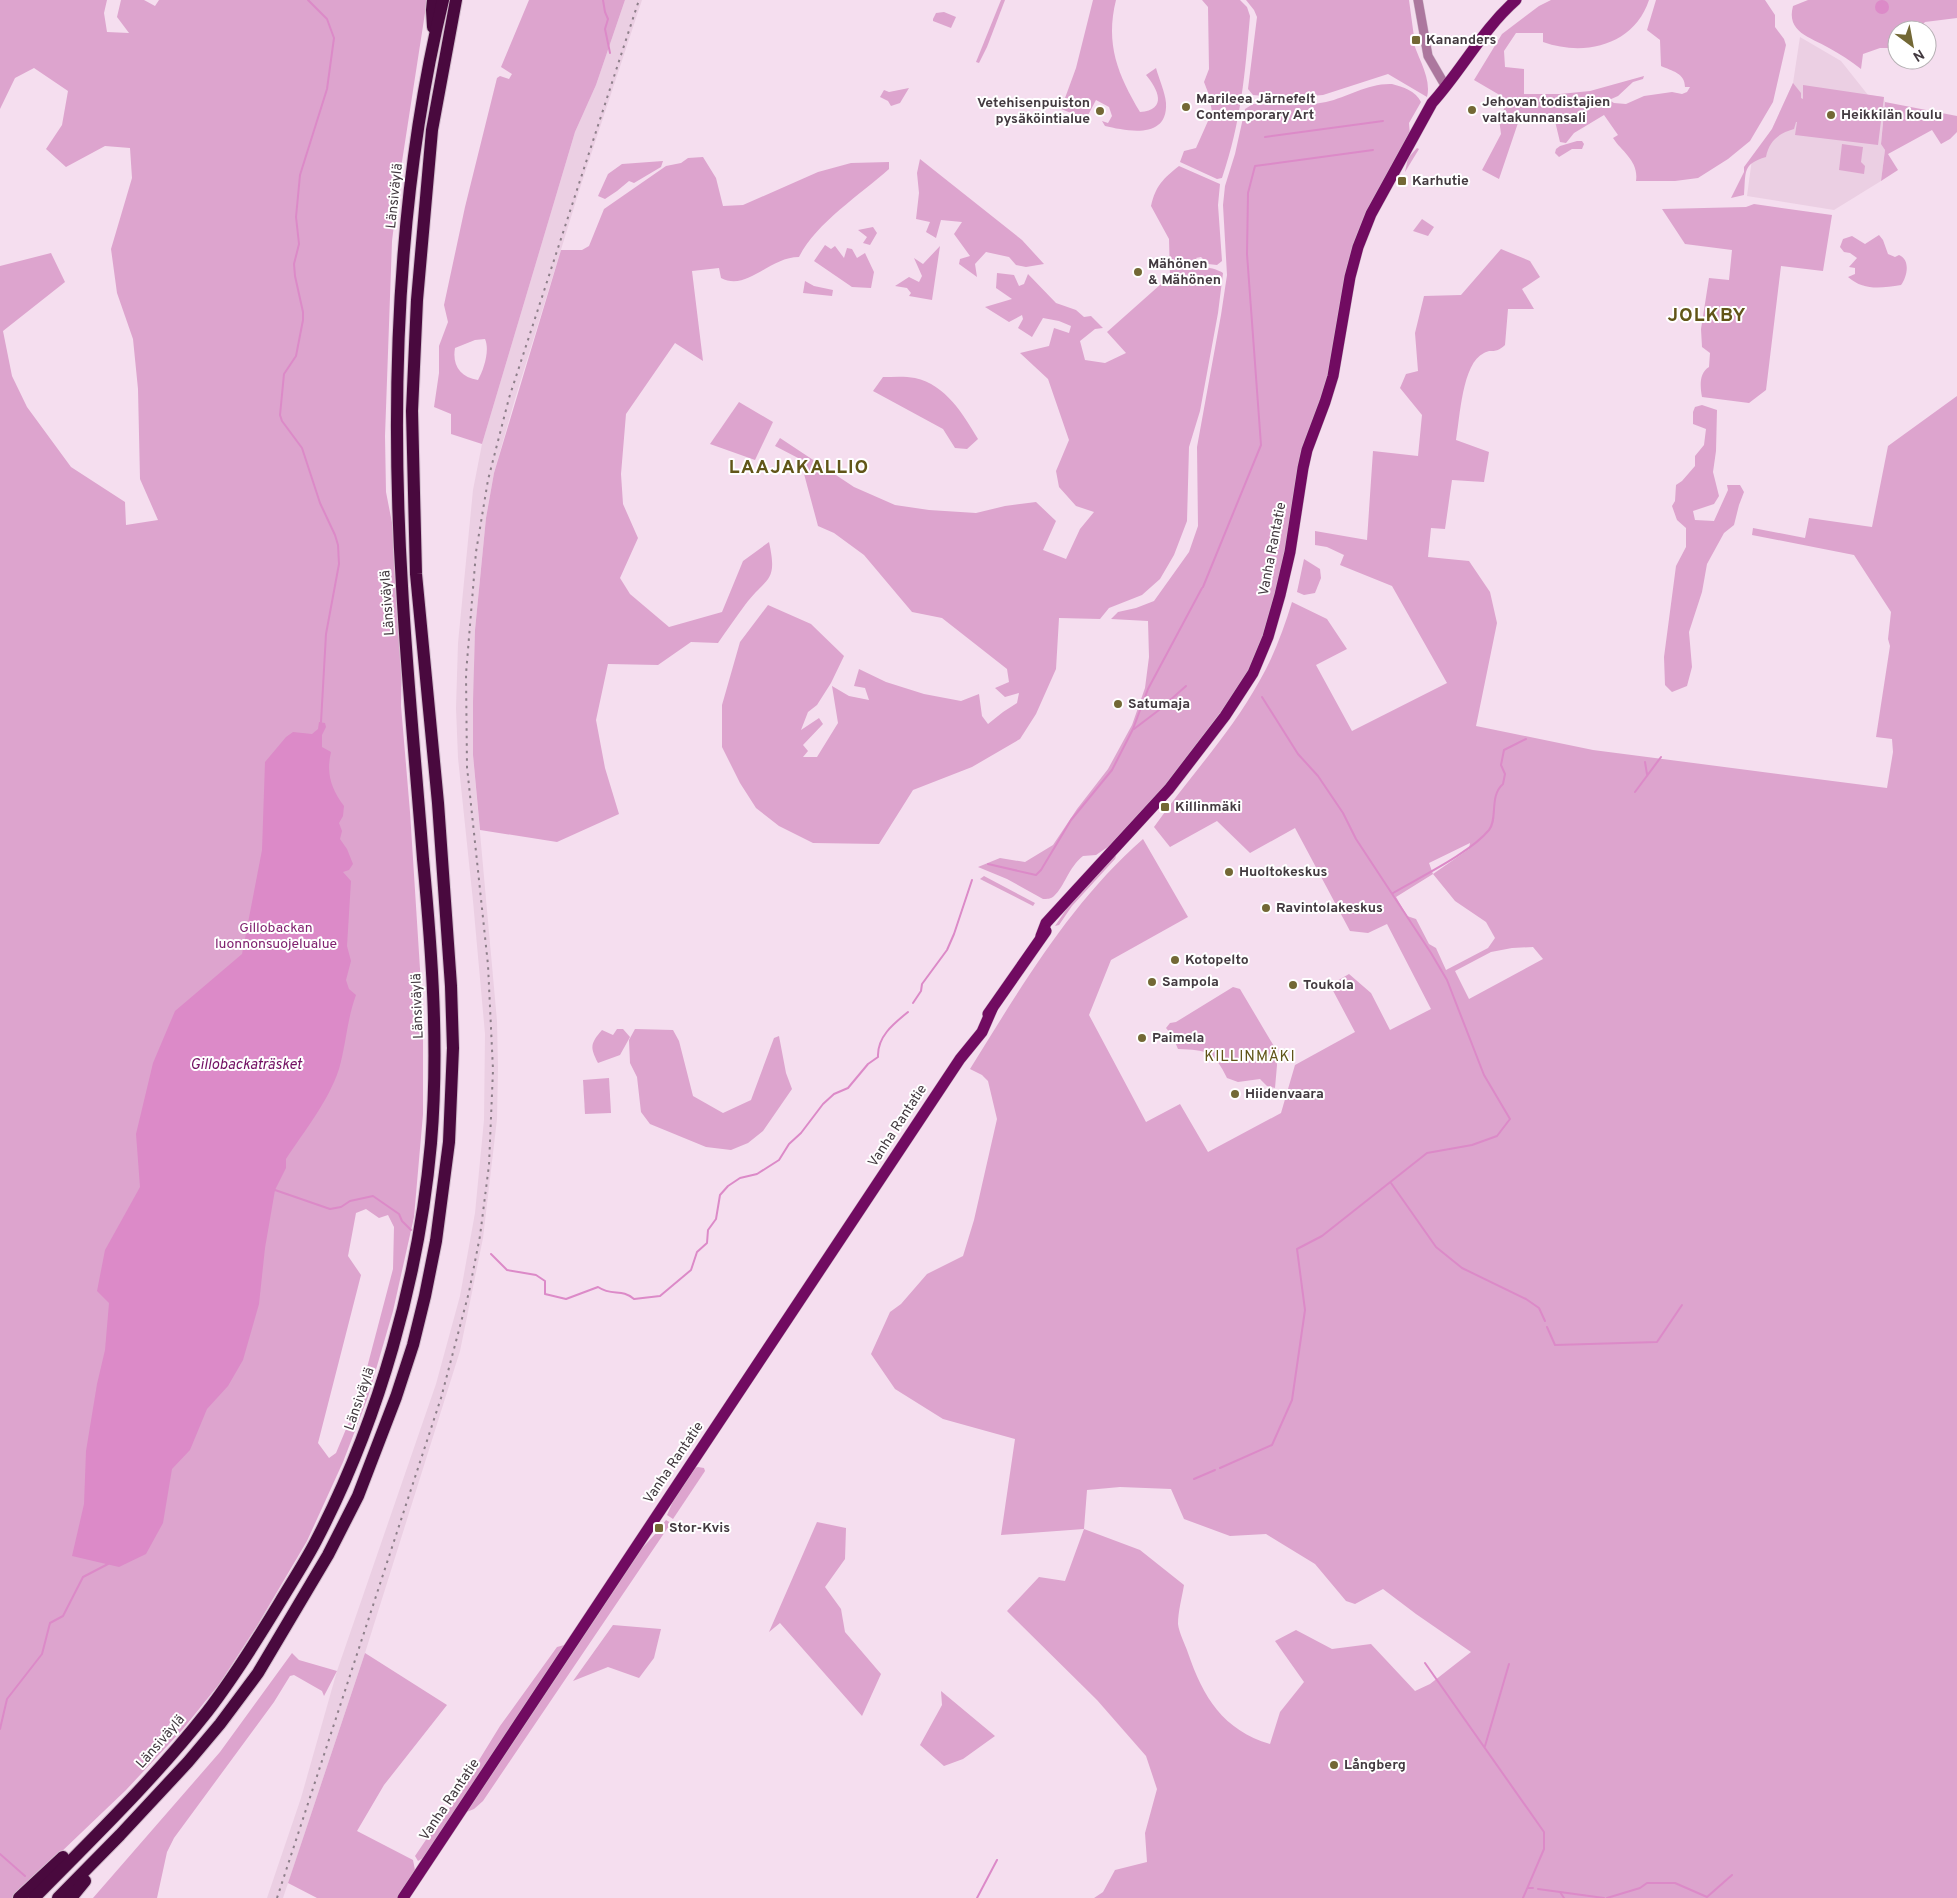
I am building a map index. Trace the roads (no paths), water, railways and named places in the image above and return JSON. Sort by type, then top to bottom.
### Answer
[{"type":"highway","points":[[433,0],[434,37]]},
{"type":"highway","name":"Länsiväylä","points":[[34,1898],[128,1802],[200,1720],[244,1661],[315,1544],[359,1446],[381,1389],[407,1292],[425,1196],[431,1141],[434,1096],[434,991],[402,583],[396,411],[400,308],[407,218],[418,130],[434,37],[443,0]]},
{"type":"highway","points":[[58,1898],[188,1762],[220,1724],[258,1673],[328,1556],[358,1496],[396,1397],[426,1296],[436,1241],[450,1132],[453,1048],[451,986],[438,804],[416,574],[412,411],[417,300],[432,130],[456,0]]},
{"type":"highway","points":[[19,1898],[94,1827],[128,1802]]},
{"type":"highway","points":[[71,1898],[120,1835]]},
{"type":"main road","name":"Vanha Rantatie","points":[[403,1898],[970,1045],[976,1028],[992,1009],[1041,936],[1046,923],[1074,890],[1168,789],[1226,716],[1253,673],[1268,637],[1280,595],[1290,552],[1307,450],[1326,402],[1333,376],[1350,277],[1358,248],[1372,214],[1415,137],[1437,106],[1446,87],[1480,38],[1516,0]]},
{"type":"street","points":[[1418,0],[1428,56],[1446,87]]},
{"type":"water","points":[[1879,0],[1885,0],[1889,7],[1885,14],[1879,14],[1875,10],[1875,4]]},
{"type":"water","name":"Gillobackaträsket","points":[[319,722],[325,723],[322,747],[331,752],[329,774],[333,787],[344,806],[343,816],[339,823],[342,831],[340,839],[347,849],[353,864],[349,870],[343,872],[351,881],[347,946],[351,961],[346,980],[349,989],[356,995],[339,1069],[329,1093],[286,1159],[286,1168],[275,1190],[265,1248],[259,1304],[243,1360],[228,1386],[207,1409],[190,1450],[172,1469],[163,1523],[146,1554],[119,1567],[72,1556],[84,1504],[86,1451],[97,1384],[105,1350],[109,1303],[97,1291],[105,1250],[140,1187],[136,1134],[153,1063],[175,1011],[242,954],[262,850],[265,762],[286,737],[293,732],[312,734],[318,729]]},
{"type":"waterway","points":[[308,0],[327,19],[334,38],[327,89],[300,175],[296,217],[299,244],[294,264],[303,320],[296,356],[284,374],[280,415],[282,421],[302,448],[320,503],[338,545],[339,564],[326,634],[321,722]]},
{"type":"waterway","points":[[603,0],[608,19],[605,29],[610,53]]},
{"type":"waterway","points":[[1265,137],[1383,121]]},
{"type":"waterway","points":[[1203,587],[1261,445],[1247,254],[1248,193],[1255,166],[1373,150]]},
{"type":"waterway","points":[[988,864],[1036,875],[1041,870],[1071,820],[1112,770],[1133,729],[1148,689],[1202,588]]},
{"type":"waterway","points":[[1134,729],[1186,686]]},
{"type":"waterway","points":[[1220,1468],[1272,1445],[1292,1400],[1305,1310],[1297,1249],[1322,1236],[1427,1153],[1472,1145],[1497,1136],[1510,1119],[1484,1075],[1447,980],[1356,839],[1343,813],[1318,776],[1298,754],[1262,697]]},
{"type":"waterway","points":[[1393,893],[1457,856],[1481,839],[1489,830],[1492,825],[1496,795],[1503,784],[1505,774],[1501,765],[1504,750],[1526,739]]},
{"type":"waterway","points":[[1635,792],[1661,757]]},
{"type":"waterway","points":[[1645,762],[1647,774]]},
{"type":"waterway","points":[[913,1003],[921,991],[922,984],[947,950],[972,880]]},
{"type":"waterway","points":[[491,1254],[507,1270],[536,1275],[545,1281],[545,1294],[566,1299],[598,1287],[608,1292],[625,1294],[634,1299],[660,1296],[691,1270],[697,1252],[707,1243],[708,1230],[716,1219],[720,1195],[728,1186],[740,1178],[757,1174],[779,1160],[789,1144],[801,1133],[823,1104],[834,1094],[848,1088],[868,1064],[878,1057],[878,1050],[883,1037],[908,1012]]},
{"type":"waterway","points":[[1391,1183],[1436,1247],[1462,1268],[1526,1299],[1539,1308],[1545,1321]]},
{"type":"waterway","points":[[275,1190],[330,1209],[341,1207],[350,1201],[373,1196],[399,1214],[402,1221],[411,1230]]},
{"type":"waterway","points":[[1547,1327],[1555,1345],[1657,1342],[1682,1305]]},
{"type":"waterway","points":[[1194,1479],[1215,1470]]},
{"type":"waterway","points":[[0,1729],[7,1699],[42,1654],[50,1623],[63,1616],[83,1577],[108,1564]]},
{"type":"waterway","points":[[1425,1663],[1544,1832],[1544,1849],[1523,1898]]},
{"type":"waterway","points":[[1485,1746],[1509,1664]]},
{"type":"waterway","points":[[0,1854],[25,1876]]},
{"type":"waterway","points":[[977,1898],[997,1860]]},
{"type":"waterway","points":[[1607,1898],[1640,1888],[1647,1883],[1675,1883],[1707,1897],[1732,1875]]},
{"type":"waterway","points":[[1528,1888],[1533,1888]]},
{"type":"waterway","points":[[1538,1889],[1604,1898]]},
{"type":"waterway","points":[[1560,1892],[1564,1898]]},
{"type":"railway","points":[[277,1898],[441,1398],[469,1292],[480,1236],[489,1165],[493,1070],[488,965],[467,767],[466,674],[476,552],[488,480],[509,398],[639,0]]},
{"type":"place","name":"Kananders","points":[[1416,40]]},
{"type":"place","name":"Marileea Järnefelt Contemporary Art","points":[[1186,107]]},
{"type":"place","name":"Jehovan todistajien valtakunnansali","points":[[1472,110]]},
{"type":"place","name":"Vetehisenpuiston pysäköintialue","points":[[1100,111]]},
{"type":"place","name":"Heikkilän koulu","points":[[1831,115]]},
{"type":"place","name":"Karhutie","points":[[1402,181]]},
{"type":"place","name":"Mähönen & Mähönen","points":[[1138,272]]},
{"type":"place","name":"Satumaja","points":[[1118,704]]},
{"type":"place","name":"Killinmäki","points":[[1165,807]]},
{"type":"place","name":"Huoltokeskus","points":[[1229,872]]},
{"type":"place","name":"Ravintolakeskus","points":[[1266,908]]},
{"type":"place","name":"Kotopelto","points":[[1175,960]]},
{"type":"place","name":"Sampola","points":[[1152,982]]},
{"type":"place","name":"Toukola","points":[[1293,985]]},
{"type":"place","name":"Paimela","points":[[1142,1038]]},
{"type":"place","name":"Hiidenvaara","points":[[1235,1094]]},
{"type":"place","name":"Stor-Kvis","points":[[659,1528]]},
{"type":"place","name":"Långberg","points":[[1334,1765]]},
{"type":"district","name":"JOLKBY","points":[[1707,316]]},
{"type":"district","name":"LAAJAKALLIO","points":[[799,468]]},
{"type":"district","name":"KILLINMÄKI","points":[[1250,1057]]},
{"type":"park label","name":"Gillobackan luonnonsuojelualue","points":[[276,936]]}]
